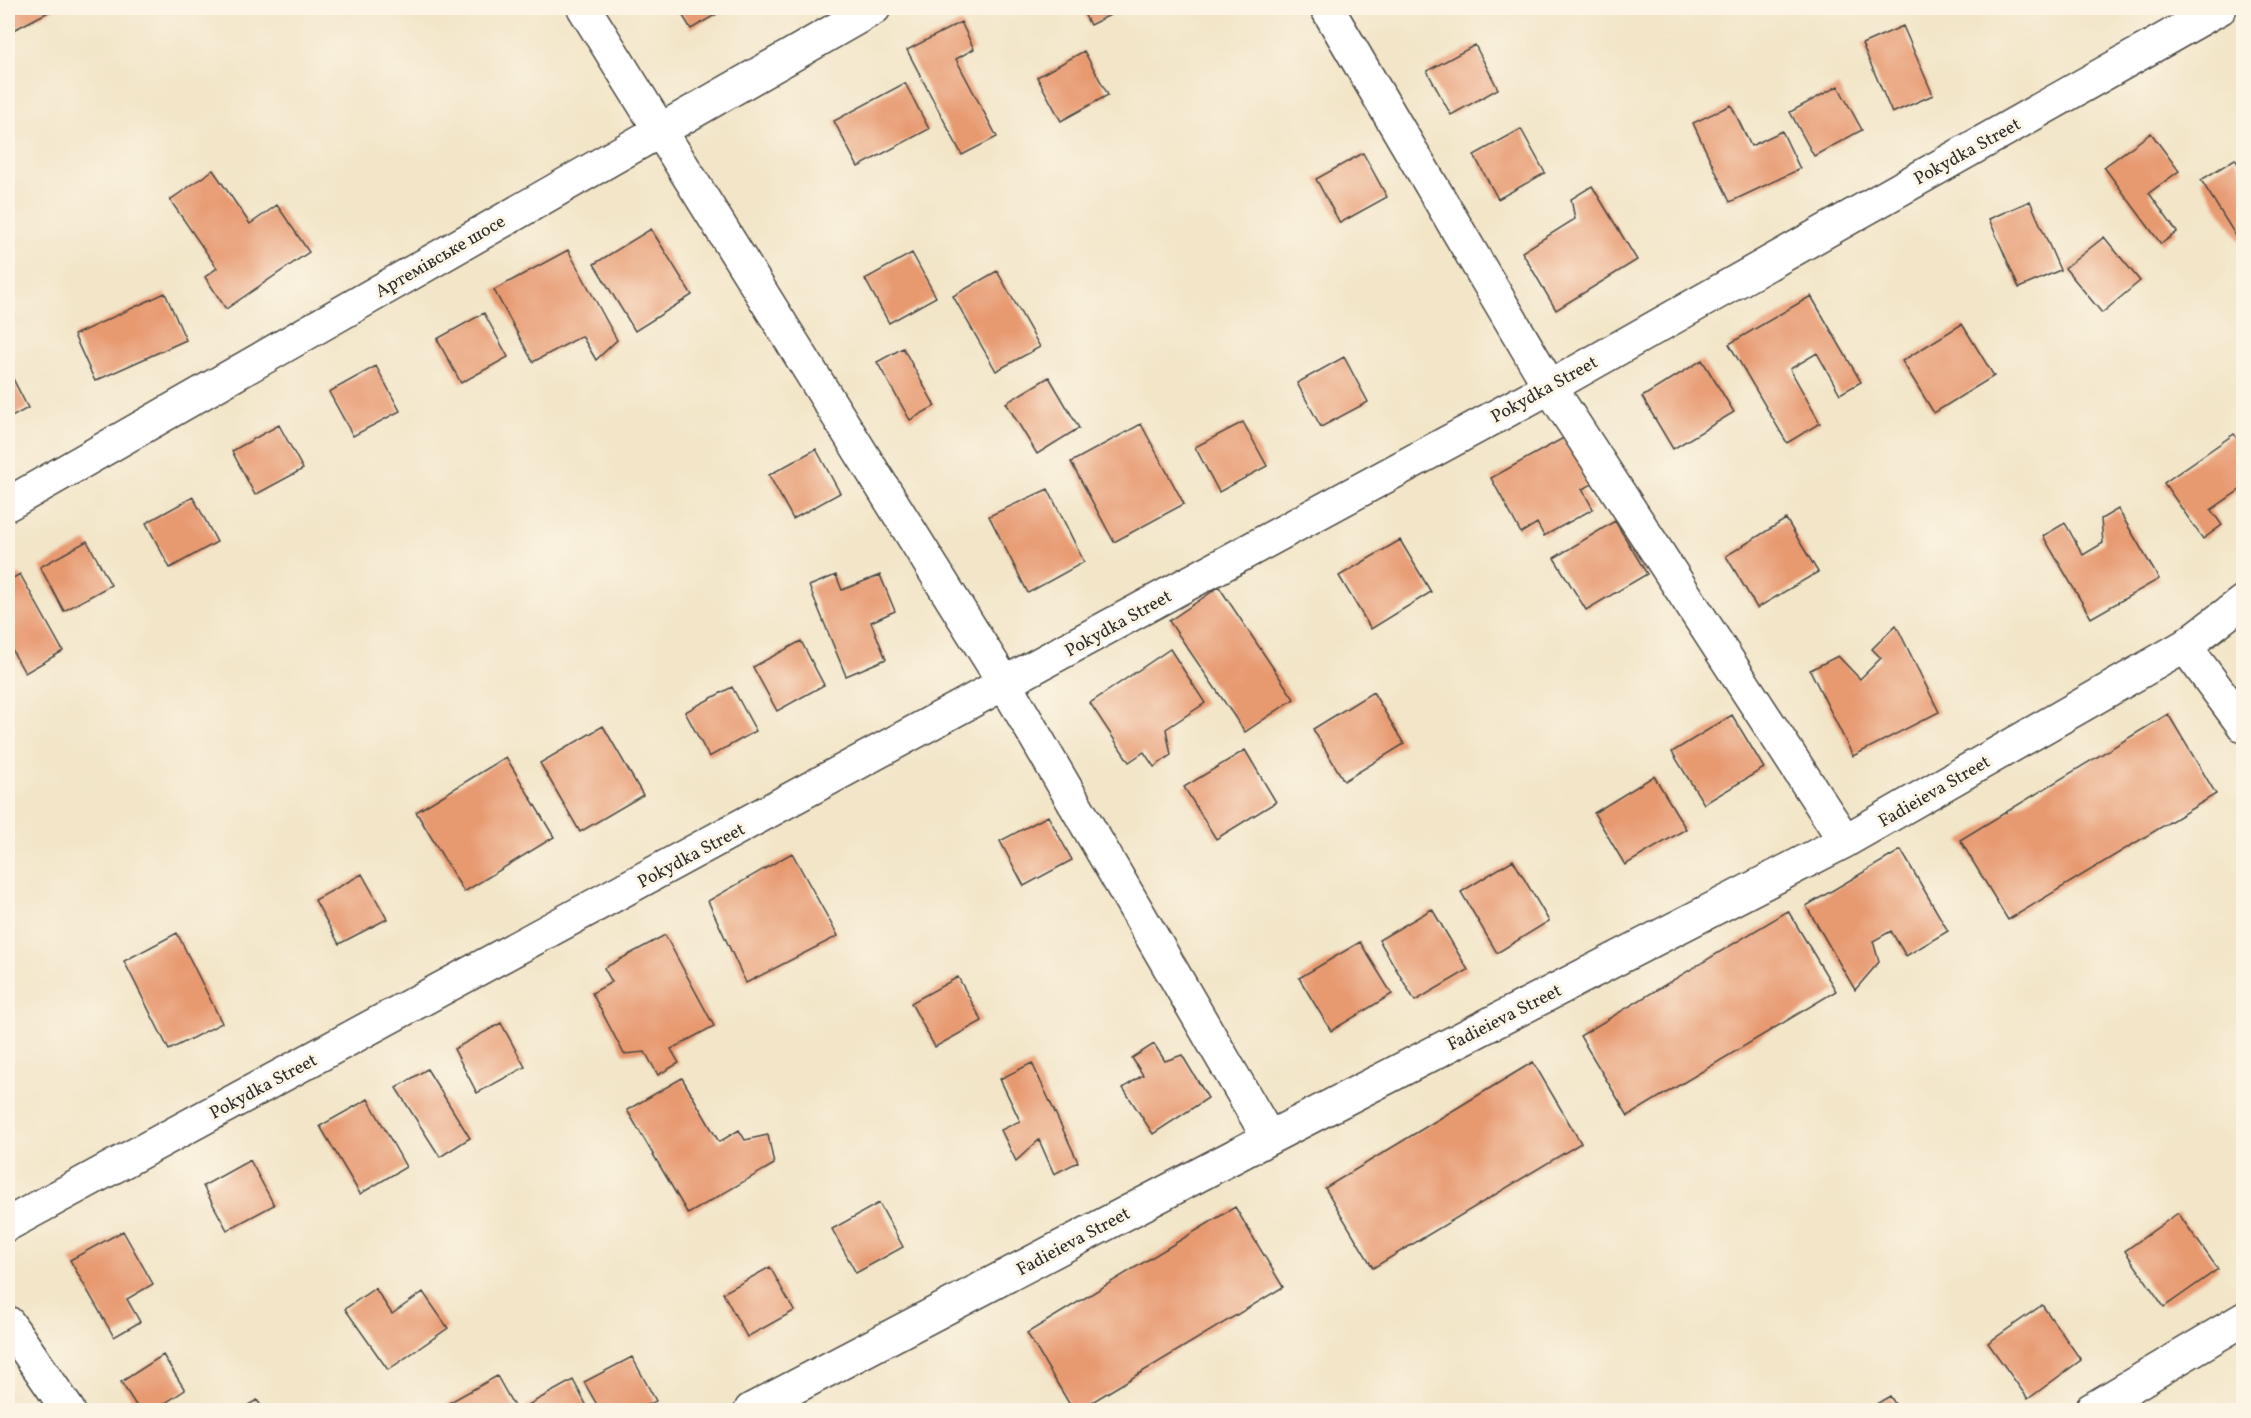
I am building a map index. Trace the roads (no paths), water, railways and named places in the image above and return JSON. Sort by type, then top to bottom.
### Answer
[{"type":"street","points":[[584,8],[662,128],[1005,684],[1269,1138]]},
{"type":"street","name":"Артемівське шосе","points":[[8,504],[874,8]]},
{"type":"street","points":[[1327,8],[1550,387],[1845,842]]},
{"type":"street","name":"Pokydka Street","points":[[8,1224],[1550,387],[2220,8]]},
{"type":"street","name":"Fadieieva Street","points":[[751,1410],[1269,1138],[1845,842],[2186,646],[2244,601]]},
{"type":"street","points":[[2186,646],[2244,726]]},
{"type":"street","points":[[2091,1410],[2244,1320]]},
{"type":"street","points":[[8,1323],[68,1410]]}]
